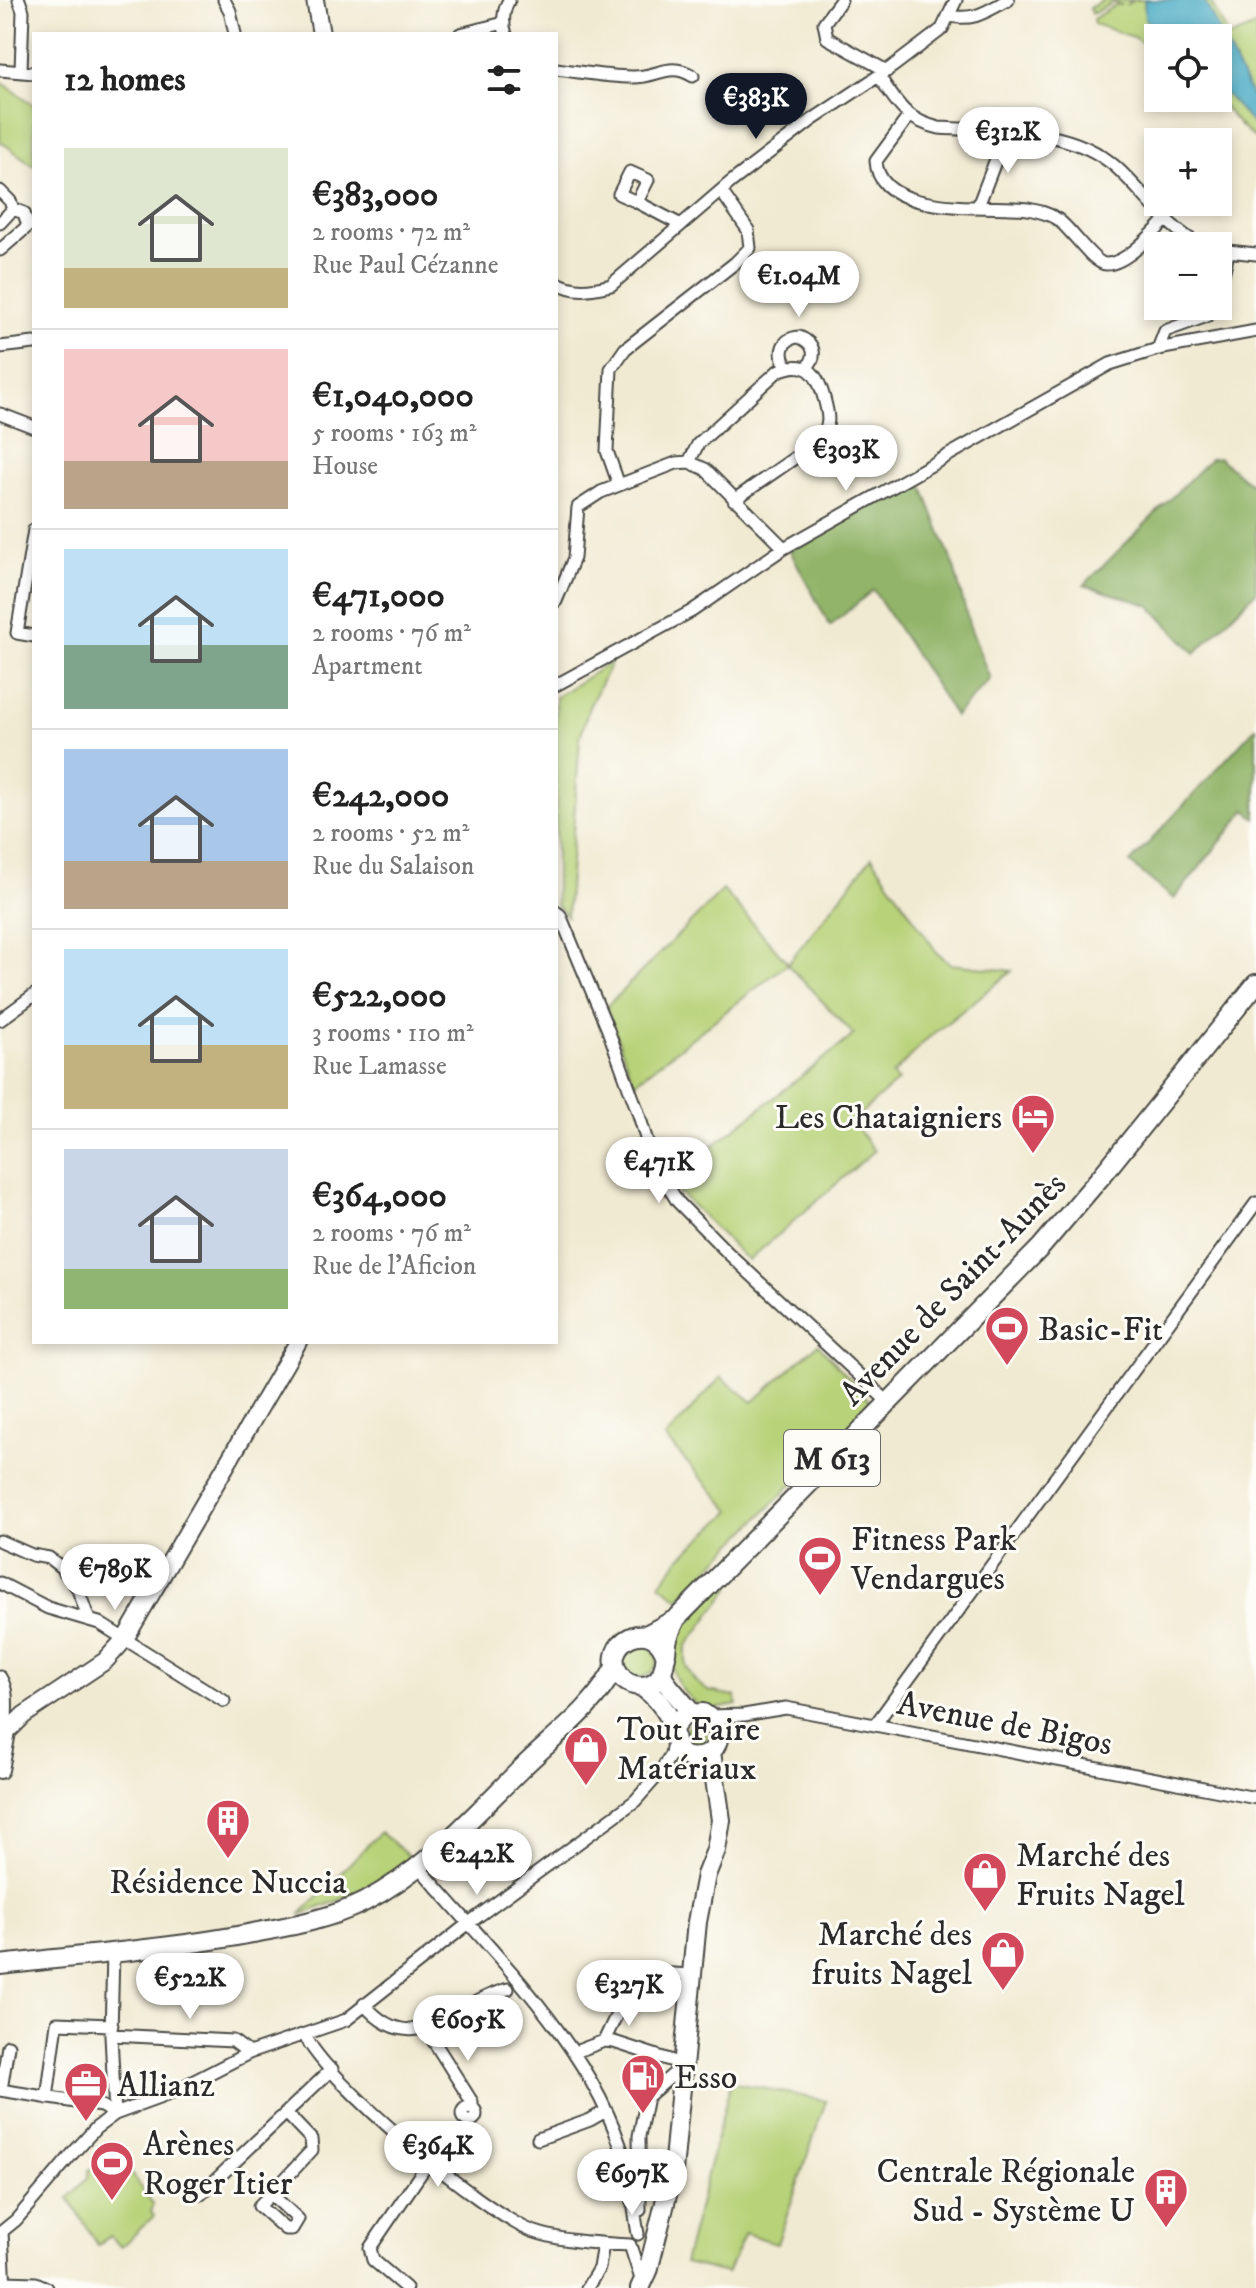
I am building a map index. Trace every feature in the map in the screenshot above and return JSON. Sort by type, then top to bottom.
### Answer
[{"type":"main road","name":"Avenue de Saint-Aunès","points":[[646,1635],[676,1619],[1041,1247],[1256,984]]},
{"type":"main road","name":"Avenue de Saint-Aunès","points":[[664,1666],[667,1639],[676,1619]]},
{"type":"main road","points":[[594,1701],[615,1667],[616,1650],[621,1643],[636,1635],[646,1635],[659,1642],[667,1684],[700,1714],[716,1723],[718,1740],[699,1756]]},
{"type":"main road","points":[[0,1965],[215,1940],[288,1927],[364,1902],[419,1867],[456,1835],[521,1768],[594,1701],[619,1687],[649,1684],[664,1666]]},
{"type":"main road","points":[[615,1667],[625,1681],[651,1694],[670,1718],[677,1748],[699,1756],[715,1778],[721,1820],[700,1906],[673,2171],[643,2261]]},
{"type":"main road","points":[[674,1734],[680,1717],[700,1714]]},
{"type":"street","points":[[19,0],[23,11],[21,71]]},
{"type":"street","points":[[224,0],[235,32]]},
{"type":"street","points":[[315,0],[321,32]]},
{"type":"street","points":[[478,32],[505,29],[504,7],[509,0]]},
{"type":"street","points":[[841,0],[824,23],[827,38],[883,73],[909,116],[939,128],[1056,137],[1087,148],[1118,169],[1165,221],[1181,232]]},
{"type":"street","points":[[558,283],[567,288],[588,291],[611,285],[721,191],[812,120],[942,29],[956,0]]},
{"type":"street","points":[[949,16],[974,18],[1008,0]]},
{"type":"street","points":[[558,69],[632,77],[672,68],[693,76]]},
{"type":"street","points":[[0,70],[32,73]]},
{"type":"street","points":[[909,116],[876,161],[876,168],[884,182],[900,195],[928,203],[1029,209],[1049,214],[1074,233],[1098,262],[1106,264],[1134,250],[1165,221]]},
{"type":"street","points":[[978,206],[1006,133]]},
{"type":"street","points":[[0,191],[13,209],[26,215],[28,226],[0,250]]},
{"type":"street","points":[[619,485],[607,451],[611,369],[616,359],[750,248],[748,230],[721,191]]},
{"type":"street","points":[[637,202],[681,225]]},
{"type":"street","points":[[0,223],[13,209]]},
{"type":"street","points":[[1232,252],[1256,254]]},
{"type":"street","points":[[1158,349],[1165,331],[1196,320]]},
{"type":"street","points":[[558,684],[692,611],[784,548],[1110,364],[1158,349],[1256,331]]},
{"type":"street","points":[[788,367],[782,359],[783,345],[787,340],[799,337],[810,342],[813,349],[813,358],[806,368]]},
{"type":"street","points":[[0,347],[32,343]]},
{"type":"street","points":[[689,462],[698,444],[778,371],[788,367],[806,368],[815,374],[829,417],[825,433],[819,441],[734,500]]},
{"type":"street","points":[[0,414],[32,426]]},
{"type":"street","points":[[558,596],[574,558],[578,507],[601,492],[676,463],[689,462],[705,469],[784,548]]},
{"type":"street","points":[[32,542],[17,633],[32,636]]},
{"type":"street","points":[[558,914],[608,1030],[653,1161],[677,1201],[728,1253],[888,1402]]},
{"type":"street","points":[[0,1020],[32,996]]},
{"type":"street","points":[[875,1725],[1256,1203]]},
{"type":"street","points":[[7,1732],[24,1715],[105,1661],[125,1639],[297,1344]]},
{"type":"street","points":[[0,1541],[32,1555],[49,1558],[62,1568],[77,1587],[88,1617]]},
{"type":"street","points":[[0,1583],[48,1608],[79,1618],[88,1617],[224,1701]]},
{"type":"street","points":[[0,1677],[7,1692],[7,1732],[0,1770]]},
{"type":"street","name":"Avenue de Bigos","points":[[700,1714],[744,1715],[786,1708],[1256,1798]]},
{"type":"street","name":"Avenue de Bigos","points":[[719,1733],[744,1715]]},
{"type":"street","points":[[47,2288],[36,2283],[5,2285],[1,2233],[16,2220],[96,2128],[115,2114],[167,2095],[249,2053],[346,2020],[469,1923],[623,1810],[659,1774],[671,1754],[674,1734]]},
{"type":"street","points":[[659,1774],[699,1756]]},
{"type":"street","points":[[419,1867],[575,2052],[625,2161],[643,2261]]},
{"type":"street","points":[[113,1952],[115,2114]]},
{"type":"street","points":[[604,2041],[637,1972],[691,1975]]},
{"type":"street","points":[[364,2004],[381,2023],[401,2029],[426,2029],[476,2000],[508,1989]]},
{"type":"street","points":[[47,2098],[57,2023],[233,2041],[249,2053]]},
{"type":"street","points":[[426,2029],[472,2102],[472,2108]]},
{"type":"street","points":[[305,2035],[332,2069],[389,2129],[474,2195],[530,2231],[603,2244],[643,2261]]},
{"type":"street","points":[[575,2052],[604,2041],[614,2042],[685,2065]]},
{"type":"street","points":[[8,2046],[0,2090],[101,2106],[115,2114]]},
{"type":"street","points":[[643,2261],[639,2136],[647,2097],[685,2065]]},
{"type":"street","points":[[201,2194],[332,2069]]},
{"type":"street","points":[[538,2139],[604,2112]]},
{"type":"street","points":[[271,2194],[312,2150],[311,2139],[286,2113]]},
{"type":"street","points":[[406,2288],[373,2260],[370,2248],[430,2160]]},
{"type":"street","points":[[587,2288],[599,2268],[603,2244]]},
{"type":"green space","points":[[1104,0],[1132,0],[1126,5],[1134,0],[1210,0],[1222,24],[1144,24],[1144,44],[1133,37],[1094,24],[1093,19],[1116,5],[1122,5],[1114,2],[1092,14],[1089,8]]},
{"type":"green space","points":[[1256,26],[1256,139],[1228,112],[1232,112],[1232,36]]},
{"type":"green space","points":[[0,81],[32,104],[32,165],[0,141]]},
{"type":"green space","points":[[1219,458],[1256,488],[1256,592],[1195,653],[1149,605],[1084,585],[1210,459]]},
{"type":"green space","points":[[919,477],[954,567],[969,624],[990,679],[955,716],[873,590],[830,626],[790,551]]},
{"type":"green space","points":[[612,661],[589,707],[580,738],[567,916],[558,907],[558,696]]},
{"type":"green space","points":[[1256,727],[1256,818],[1246,810],[1174,899],[1130,863]]},
{"type":"green space","points":[[872,857],[938,954],[951,964],[1012,971],[927,1039],[892,1075],[898,1081],[852,1121],[874,1151],[748,1261],[668,1181],[854,1035],[787,964],[634,1083],[606,1007],[723,890],[788,963]]},
{"type":"green space","points":[[818,1344],[872,1403],[679,1599],[660,1584],[680,1558],[731,1511],[665,1438],[721,1377],[753,1402]]},
{"type":"green space","points":[[726,1583],[730,1588],[686,1647],[686,1666],[695,1681],[708,1691],[735,1696],[737,1705],[712,1709],[693,1701],[678,1683],[671,1661],[672,1650],[684,1627]]},
{"type":"green space","points":[[640,1643],[652,1648],[657,1660],[652,1672],[640,1677],[628,1672],[623,1660],[628,1648]]},
{"type":"green space","points":[[695,1723],[704,1726],[707,1735],[704,1744],[695,1747],[686,1744],[683,1735],[686,1726]]},
{"type":"green space","points":[[380,1832],[413,1860],[343,1899],[300,1915]]},
{"type":"green space","points":[[731,2082],[826,2101],[777,2244],[745,2233],[727,2273],[684,2263]]},
{"type":"green space","name":"Arènes Roger Itier","points":[[120,2159],[153,2204],[151,2212],[154,2216],[121,2247],[110,2236],[98,2245],[69,2198],[88,2177],[89,2170]]},
{"type":"water","points":[[1144,0],[1204,0],[1216,24],[1151,24],[1145,19]]},
{"type":"water","points":[[1232,57],[1256,105],[1256,128],[1232,101]]},
{"type":"place","name":"Les Chataigniers","points":[[1033,1155]]},
{"type":"place","name":"Basic-Fit","points":[[1007,1367]]},
{"type":"place","name":"Fitness Park Vendargues","points":[[820,1597]]},
{"type":"place","name":"Tout Faire Matériaux","points":[[586,1787]]},
{"type":"place","name":"Résidence Nuccia","points":[[228,1860]]},
{"type":"place","name":"Marché des Fruits Nagel","points":[[985,1913]]},
{"type":"place","name":"Marché des fruits Nagel","points":[[1003,1992]]},
{"type":"place","name":"Esso","points":[[643,2115]]},
{"type":"place","name":"Allianz","points":[[86,2123]]},
{"type":"place","name":"Arènes Roger Itier","points":[[112,2202]]},
{"type":"place","name":"Centrale Régionale Sud - Système U","points":[[1166,2229]]}]
